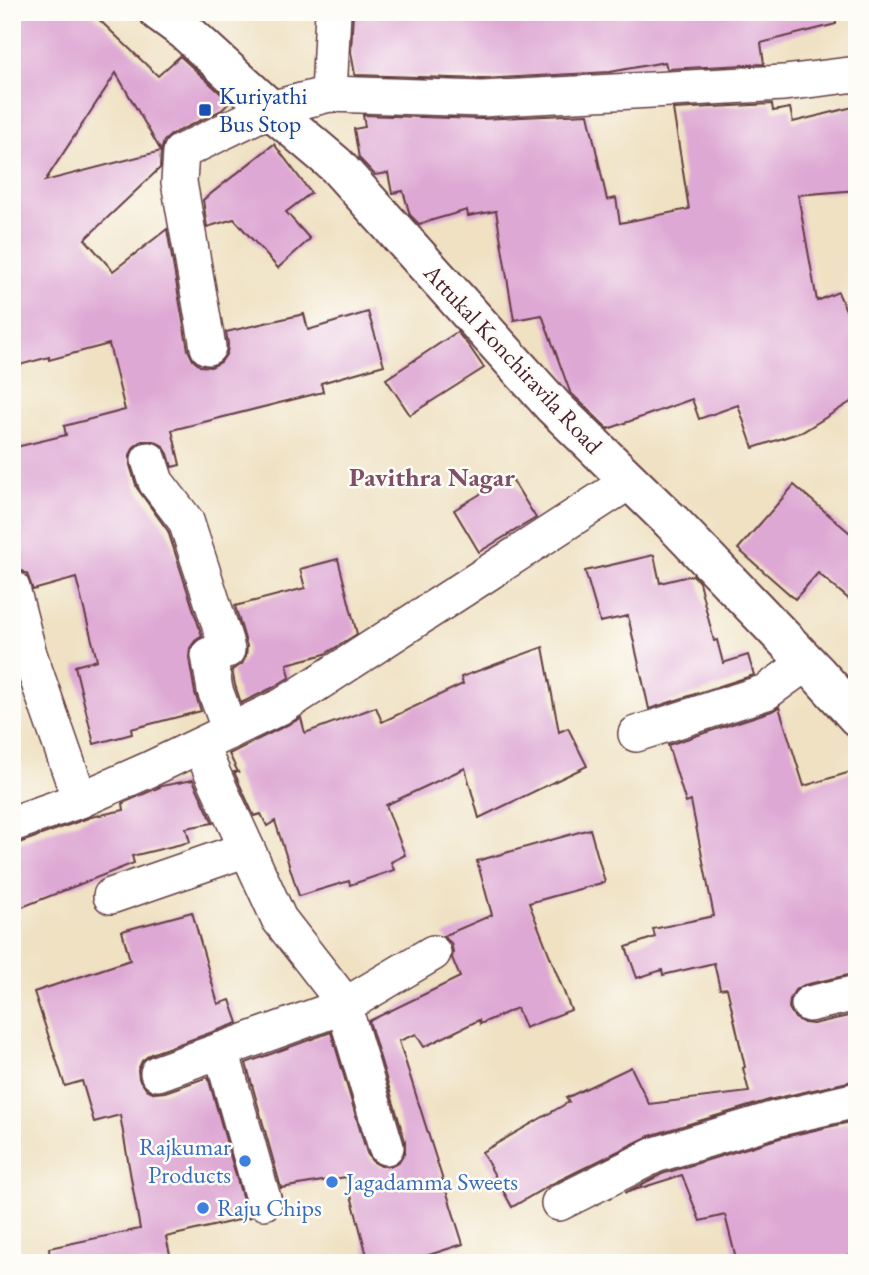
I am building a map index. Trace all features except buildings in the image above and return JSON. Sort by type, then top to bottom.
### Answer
[{"type":"main road","name":"Attukal Konchiravila Road","points":[[159,12],[185,31],[336,165],[554,406],[672,522],[857,717]]},
{"type":"street","points":[[329,93],[333,12]]},
{"type":"street","points":[[208,347],[179,182],[181,152],[270,109],[329,93],[482,99],[784,83],[857,74]]},
{"type":"street","points":[[149,460],[156,482],[186,521],[225,641],[227,650],[209,655],[215,690],[215,738],[247,849],[279,919],[342,1000],[386,1147]]},
{"type":"street","points":[[12,824],[80,800],[284,705],[629,481]]},
{"type":"street","points":[[12,588],[29,654],[80,800]]},
{"type":"street","points":[[636,734],[766,692],[806,663]]},
{"type":"street","points":[[111,896],[247,849]]},
{"type":"street","points":[[158,1073],[344,1006],[433,953]]},
{"type":"street","points":[[809,1004],[857,993]]},
{"type":"street","points":[[222,1050],[264,1202]]},
{"type":"street","points":[[559,1203],[654,1155],[775,1119],[857,1100]]},
{"type":"place","name":"Kuriyathi Bus Stop","points":[[205,110]]},
{"type":"place","name":"Rajkumar Products","points":[[245,1161]]},
{"type":"place","name":"Jagadamma Sweets","points":[[332,1182]]},
{"type":"place","name":"Raju Chips","points":[[203,1208]]},
{"type":"district","name":"Pavithra Nagar","points":[[432,477]]}]
